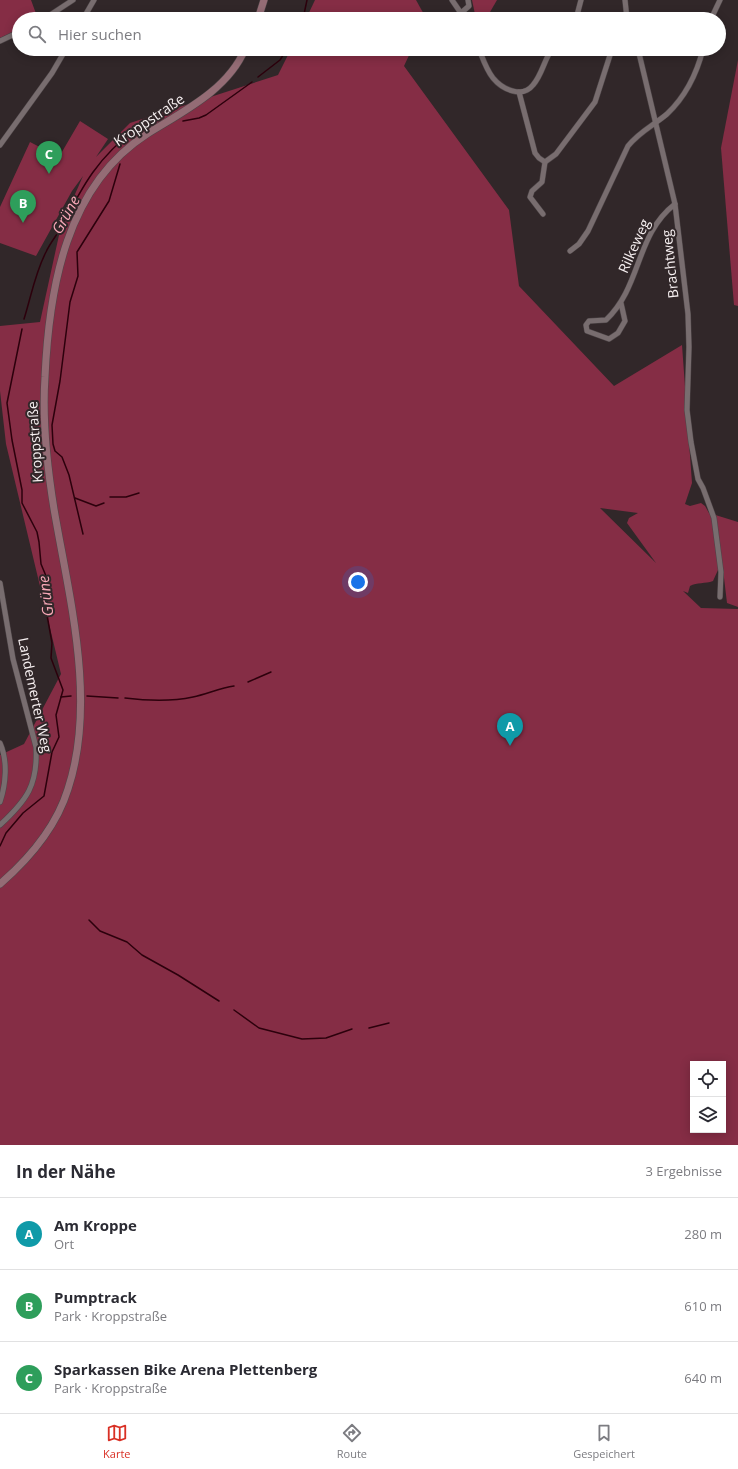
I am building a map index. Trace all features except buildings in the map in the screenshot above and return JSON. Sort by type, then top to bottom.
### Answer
[{"type":"street","points":[[55,12],[73,0]]},
{"type":"street","points":[[87,12],[94,0]]},
{"type":"street","points":[[260,12],[264,0]]},
{"type":"street","points":[[452,0],[460,12]]},
{"type":"street","points":[[462,12],[469,6],[468,0]]},
{"type":"street","points":[[578,12],[581,0]]},
{"type":"street","points":[[625,0],[626,12]]},
{"type":"street","points":[[714,12],[720,0]]},
{"type":"street","points":[[0,41],[12,35]]},
{"type":"street","points":[[0,145],[52,73],[62,56]]},
{"type":"street","name":"Kroppstraße","points":[[0,884],[30,856],[52,825],[68,792],[73,775],[79,729],[80,694],[78,654],[70,596],[54,506],[45,435],[44,407],[45,376],[51,316],[64,252],[78,211],[103,172],[132,145],[184,113],[213,90],[242,56]]},
{"type":"street","points":[[483,56],[493,78],[507,89],[519,92],[532,86],[548,56]]},
{"type":"street","points":[[543,214],[530,197],[532,191],[542,182],[545,162],[556,154],[595,102],[610,56]]},
{"type":"street","name":"Brachtweg","points":[[639,56],[654,124],[675,204],[688,314],[690,347],[687,410],[690,442],[698,479],[710,504],[718,536],[721,572],[720,597]]},
{"type":"street","points":[[570,251],[579,244],[588,231],[628,146],[637,136],[654,124],[678,101],[694,77],[701,56]]},
{"type":"street","points":[[519,92],[535,153],[545,162]]},
{"type":"street","name":"Rilkeweg","points":[[621,303],[625,321],[618,333],[609,338],[587,331],[586,325],[590,321],[606,320],[621,303],[655,222],[675,204]]},
{"type":"street","name":"Landemerter Weg","points":[[0,583],[13,660],[36,747],[37,761],[34,779],[29,793],[15,811],[0,825]]},
{"type":"street","points":[[0,743],[5,761],[5,779],[0,802]]},
{"type":"shaded area","points":[[0,0],[31,0],[35,12],[12,12],[12,32],[0,38]]},
{"type":"shaded area","points":[[315,0],[416,0],[423,12],[309,12]]},
{"type":"shaded area","points":[[472,0],[497,0],[490,12],[475,12]]},
{"type":"shaded area","points":[[288,56],[409,56],[404,66],[509,210],[519,286],[614,386],[682,345],[692,483],[685,504],[690,506],[701,503],[705,506],[709,513],[738,522],[738,607],[727,603],[722,561],[713,581],[690,586],[688,593],[683,591],[701,608],[738,609],[738,1145],[0,1145],[0,755],[24,744],[61,674],[6,444],[0,391],[0,326],[40,322],[61,226],[83,176],[72,191],[36,256],[0,243],[0,207],[30,142],[59,157],[80,121],[108,139],[96,157],[130,123],[278,75]],"holes":[[[600,508],[638,513],[629,518],[627,523],[656,563]]]},
{"type":"shaded area","points":[[738,60],[738,306],[734,305],[721,148]]},
{"type":"waterway","name":"Grüne","points":[[304,12],[307,0]]},
{"type":"waterway","name":"Grüne","points":[[258,77],[280,60],[283,56]]},
{"type":"waterway","name":"Grüne","points":[[183,121],[206,115],[252,82]]},
{"type":"waterway","name":"Grüne","points":[[146,122],[151,118],[169,114]]},
{"type":"waterway","name":"Grüne","points":[[24,319],[42,260],[77,197],[102,161],[123,139],[137,128]]},
{"type":"waterway","points":[[83,534],[69,475],[62,457],[55,451],[53,444],[52,425],[60,381],[70,302],[78,276],[77,252],[109,201],[120,164]]},
{"type":"waterway","name":"Grüne","points":[[0,846],[6,833],[23,813],[44,796],[52,752],[59,737],[56,715],[63,690],[51,658],[52,643],[45,592],[46,576],[41,564],[37,532],[22,503],[22,490],[12,440],[7,403],[22,329]]},
{"type":"waterway","points":[[110,497],[126,497],[139,493]]},
{"type":"waterway","points":[[75,498],[96,506],[104,503]]},
{"type":"waterway","points":[[248,682],[271,672]]},
{"type":"waterway","points":[[125,698],[176,700],[234,686]]},
{"type":"waterway","points":[[61,697],[71,696]]},
{"type":"waterway","points":[[87,696],[118,698]]},
{"type":"waterway","points":[[89,920],[100,931],[127,942],[142,955],[178,975],[219,1001]]},
{"type":"waterway","points":[[234,1010],[259,1028],[302,1039],[326,1038],[352,1029]]},
{"type":"waterway","points":[[369,1028],[389,1023]]},
{"type":"place","name":"Sparkassen Bike Arena Plettenberg","points":[[49,174]]},
{"type":"place","name":"Pumptrack","points":[[23,223]]},
{"type":"place","name":"Am Kroppe","points":[[510,746]]}]
